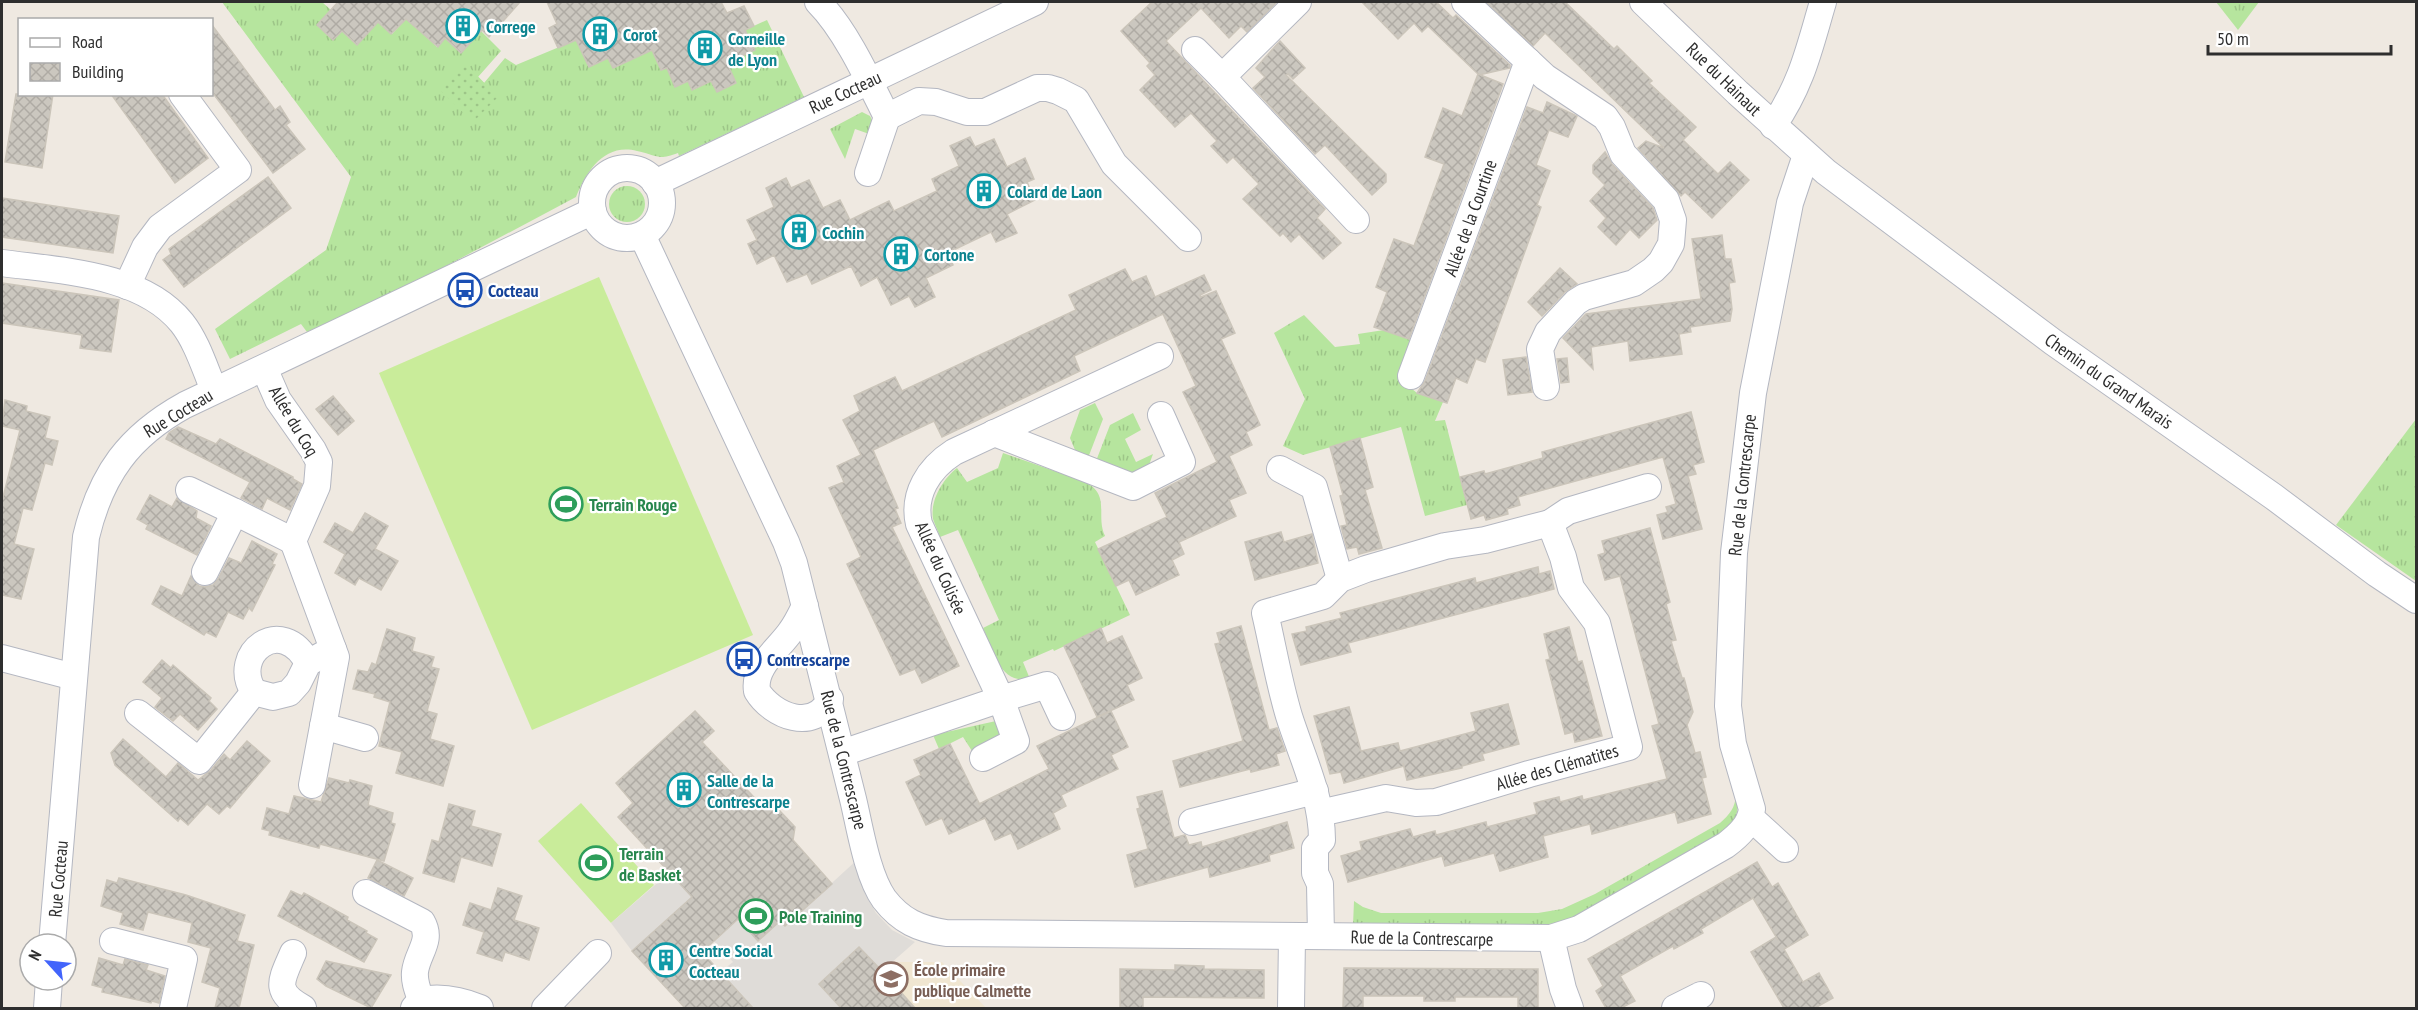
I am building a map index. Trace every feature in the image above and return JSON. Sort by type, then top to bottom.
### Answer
[{"type":"street","points":[[818,2],[835,22],[887,117]]},
{"type":"street","name":"Rue Cocteau","points":[[655,183],[1035,2]]},
{"type":"street","points":[[1222,77],[1298,2]]},
{"type":"street","points":[[1465,2],[1557,86],[1590,105],[1605,117],[1612,127],[1623,154],[1666,200],[1673,219],[1671,244],[1661,262],[1653,270],[1634,282],[1584,297],[1576,302],[1548,332],[1540,349],[1546,387]]},
{"type":"street","name":"Rue du Hainaut","points":[[1643,2],[1806,155]]},
{"type":"street","points":[[1773,126],[1790,101],[1797,85],[1823,2]]},
{"type":"street","points":[[1195,50],[1356,220]]},
{"type":"street","name":"Allée de la Courtine","points":[[1411,376],[1528,61]]},
{"type":"street","points":[[867,173],[887,117],[919,101],[936,102],[967,112],[985,112],[1037,88],[1048,88],[1076,100],[1108,157],[1121,173],[1188,238]]},
{"type":"street","points":[[127,286],[145,247],[160,227],[238,170],[183,96]]},
{"type":"street","name":"Chemin du Grand Marais","points":[[1806,155],[2053,342],[2416,600]]},
{"type":"street","name":"Rue de la Contrescarpe","points":[[642,235],[776,518],[794,563],[876,884],[891,908],[915,926],[946,933],[1551,939],[1579,929],[1726,845],[1745,828],[1751,818],[1750,802],[1733,744],[1728,706],[1734,553],[1753,393],[1790,203],[1806,155]]},
{"type":"street","points":[[622,168],[638,170],[655,183],[660,194],[661,212],[652,228],[642,235],[626,238],[609,234],[597,222],[592,201],[597,185],[612,172],[622,168]]},
{"type":"street","name":"Rue Cocteau","points":[[53,932],[86,537],[95,503],[122,456],[142,434],[171,413],[214,390],[593,211]]},
{"type":"street","points":[[2,263],[99,276],[127,286],[166,307],[183,324],[202,360],[214,390]]},
{"type":"street","name":"Allée du Colisée","points":[[983,758],[1016,741],[1001,699],[919,524],[917,514],[920,491],[934,468],[954,452],[1160,356]]},
{"type":"street","name":"Allée du Coq","points":[[264,368],[278,399],[314,450],[318,462],[317,486],[293,542]]},
{"type":"street","points":[[994,433],[1133,487],[1182,462],[1161,416]]},
{"type":"street","points":[[1280,469],[1314,487],[1340,579]]},
{"type":"street","points":[[1321,936],[1320,884],[1315,873],[1315,848],[1322,840],[1317,802],[1289,714],[1265,613],[1323,596],[1340,579],[1366,569],[1438,548],[1485,540],[1550,523],[1568,511],[1648,487]]},
{"type":"street","points":[[189,490],[293,542],[336,657],[312,785]]},
{"type":"street","points":[[205,572],[235,512]]},
{"type":"street","name":"Allée des Clématites","points":[[1192,822],[1317,802],[1386,798],[1416,803],[1436,802],[1629,747],[1597,623],[1571,588],[1563,557],[1550,523]]},
{"type":"street","points":[[805,606],[792,630],[761,669],[756,680],[757,691],[774,709],[795,718],[809,718],[820,714],[830,699]]},
{"type":"street","points":[[308,663],[302,651],[293,644],[275,639],[264,643],[255,648],[248,668],[250,687],[255,692],[273,697],[289,693],[298,683],[308,663],[333,649]]},
{"type":"street","points":[[2,658],[74,677]]},
{"type":"street","points":[[842,753],[1047,685],[1062,717]]},
{"type":"street","points":[[138,713],[199,761],[255,692]]},
{"type":"street","points":[[323,726],[365,738]]},
{"type":"street","points":[[1751,818],[1785,849]]},
{"type":"street","points":[[366,893],[422,922],[425,927],[426,941],[415,974],[418,1004],[446,998],[480,1008]]},
{"type":"street","points":[[1291,1008],[1292,936]]},
{"type":"street","points":[[1551,939],[1570,1008]]},
{"type":"street","points":[[113,941],[184,959],[173,1008]]},
{"type":"street","points":[[293,953],[283,976],[282,990],[291,1001],[303,1008]]},
{"type":"street","points":[[545,1008],[598,953]]},
{"type":"street","points":[[47,1008],[48,992]]},
{"type":"street","points":[[1675,1008],[1701,995]]},
{"type":"shaded area","points":[[858,859],[865,894],[876,913],[892,930],[915,942],[882,971],[859,947],[819,984],[841,1008],[753,1008],[720,972],[733,962],[682,906],[632,951],[611,923],[684,860],[758,941],[780,921],[785,926]]},
{"type":"shaded area","name":"École primaire publique Calmette","points":[[859,947],[883,973],[896,962],[942,962],[986,1008],[841,1008],[819,984]]},
{"type":"green space","points":[[222,2],[322,2],[331,10],[317,25],[333,40],[342,31],[357,45],[378,22],[392,34],[406,19],[398,12],[407,2],[418,2],[435,17],[421,32],[437,47],[445,38],[461,53],[481,31],[501,51],[478,77],[484,83],[505,58],[516,65],[576,40],[608,58],[614,68],[632,59],[624,40],[652,50],[661,70],[667,68],[675,87],[688,81],[693,90],[711,81],[717,92],[736,83],[727,63],[755,50],[745,30],[767,20],[804,97],[679,156],[678,153],[666,157],[625,150],[606,155],[591,169],[576,197],[416,282],[307,332],[301,324],[230,359],[215,329],[326,250],[351,177]]},
{"type":"green space","points":[[2216,2],[2259,2],[2238,30]]},
{"type":"green space","points":[[465,63],[498,97],[473,122],[439,89]]},
{"type":"green space","points":[[862,112],[870,116],[873,122],[872,135],[855,129],[845,159],[830,129]]},
{"type":"green space","points":[[627,186],[640,191],[645,204],[640,217],[627,222],[614,217],[609,204],[614,191]]},
{"type":"green space","name":"Terrain Rouge","points":[[599,277],[753,635],[532,730],[379,373]]},
{"type":"green space","points":[[1304,315],[1335,347],[1360,344],[1358,334],[1384,330],[1416,342],[1406,384],[1417,393],[1443,402],[1435,421],[1445,420],[1467,505],[1425,516],[1401,427],[1303,455],[1283,446],[1305,399],[1274,333]]},
{"type":"green space","points":[[1095,403],[1103,419],[1088,458],[1075,450],[1070,438],[1080,410]]},
{"type":"green space","points":[[1133,413],[1141,430],[1125,439],[1136,462],[1153,454],[1149,465],[1133,474],[1096,461],[1110,425]]},
{"type":"green space","points":[[2416,419],[2416,581],[2336,525]]},
{"type":"green space","points":[[1003,453],[1083,481],[1097,492],[1105,536],[1095,542],[1130,615],[1054,651],[1053,649],[1023,662],[1030,679],[1011,677],[999,664],[983,628],[999,620],[958,530],[940,537],[933,519],[936,497],[942,484],[957,468],[967,482],[998,468]]},
{"type":"green space","points":[[996,721],[1004,729],[998,738],[972,751],[963,737],[939,749],[933,735]]},
{"type":"green space","points":[[1736,795],[1737,814],[1729,831],[1600,907],[1559,923],[1518,927],[1353,925],[1354,901],[1363,907],[1381,913],[1538,913],[1562,909],[1595,894],[1720,823],[1731,810]]},
{"type":"green space","name":"Terrain de Basket","points":[[581,803],[654,885],[611,923],[538,841]]},
{"type":"building","points":[[338,2],[520,2],[489,37],[482,30],[461,53],[445,38],[438,47],[406,19],[391,34],[378,22],[357,45],[342,31],[333,40],[317,25]]},
{"type":"building","points":[[547,2],[721,2],[727,13],[744,6],[754,26],[745,30],[755,50],[727,63],[736,83],[717,92],[711,81],[692,90],[688,81],[675,87],[667,68],[661,70],[652,50],[613,68],[608,58],[589,67],[576,40],[558,48],[549,28],[557,24]]},
{"type":"building","points":[[1152,2],[1277,2],[1247,32],[1241,26],[1229,38],[1201,8],[1166,41],[1325,209],[1317,218],[1341,243],[1323,259],[1299,234],[1291,242],[1283,233],[1280,236],[1243,199],[1259,184],[1233,157],[1227,163],[1211,146],[1217,141],[1191,113],[1175,127],[1140,90],[1155,75],[1147,66],[1150,63],[1121,31]]},
{"type":"building","points":[[1362,2],[1436,2],[1453,18],[1456,15],[1510,65],[1510,68],[1479,75],[1428,26],[1422,32],[1414,23],[1398,39]]},
{"type":"building","points":[[1486,2],[1565,2],[1614,49],[1617,46],[1652,81],[1649,83],[1696,127],[1683,140],[1718,174],[1730,162],[1749,180],[1712,218],[1685,192],[1681,196],[1638,148],[1646,141],[1664,148],[1545,33],[1533,46]]},
{"type":"building","points":[[213,26],[275,110],[280,106],[290,122],[286,125],[305,149],[273,173],[213,93]]},
{"type":"building","points":[[1280,41],[1305,68],[1293,79],[1288,74],[1286,75],[1386,174],[1386,182],[1372,195],[1325,145],[1315,154],[1253,88],[1265,77],[1256,68]]},
{"type":"building","points":[[1478,74],[1503,84],[1409,339],[1374,327],[1387,292],[1376,287],[1394,239],[1414,246],[1444,164],[1425,157],[1443,108],[1462,116]]},
{"type":"building","points":[[16,94],[18,96],[53,96],[42,168],[5,162]]},
{"type":"building","points":[[112,96],[163,96],[208,158],[175,183]]},
{"type":"building","points":[[1547,102],[1577,116],[1568,137],[1549,130],[1536,165],[1550,171],[1537,205],[1541,207],[1485,362],[1476,359],[1467,383],[1456,378],[1447,403],[1417,393],[1425,381],[1527,107],[1543,113]]},
{"type":"building","points":[[970,137],[975,147],[994,139],[1007,167],[1025,158],[1034,179],[1027,182],[1035,200],[1007,214],[1017,233],[996,242],[991,232],[947,253],[953,265],[926,278],[935,297],[915,307],[909,296],[891,305],[877,277],[861,286],[851,266],[812,284],[807,274],[787,282],[774,255],[757,264],[748,244],[757,240],[747,220],[774,207],[766,188],[786,178],[791,188],[809,180],[823,208],[840,200],[850,220],[889,201],[894,211],[937,191],[932,179],[959,166],[950,146]]},
{"type":"building","points":[[1605,152],[1612,164],[1653,208],[1657,220],[1639,238],[1630,229],[1616,245],[1598,227],[1606,218],[1590,201],[1605,185],[1593,173],[1593,165]]},
{"type":"building","points":[[268,177],[291,208],[184,287],[163,260],[171,254],[169,249]]},
{"type":"building","points":[[2,198],[119,216],[113,253],[2,237]]},
{"type":"building","points":[[1722,235],[1725,259],[1731,259],[1735,282],[1729,283],[1732,309],[1730,321],[1690,327],[1691,332],[1679,334],[1682,354],[1630,361],[1628,341],[1591,347],[1593,369],[1563,338],[1586,314],[1701,299],[1692,239]]},
{"type":"building","points":[[1560,268],[1577,284],[1565,292],[1542,316],[1528,302]]},
{"type":"building","points":[[1125,269],[1132,282],[1146,276],[1155,297],[1204,275],[1211,290],[1200,295],[1201,297],[1216,291],[1235,333],[1221,339],[1260,425],[1246,432],[1252,445],[1229,456],[1246,493],[1229,500],[1236,516],[1179,542],[1184,554],[1172,560],[1179,575],[1136,595],[1129,580],[1116,586],[1098,549],[1167,517],[1155,493],[1217,462],[1183,392],[1196,386],[1163,314],[1074,356],[1080,371],[942,437],[934,421],[873,450],[898,508],[895,509],[901,523],[892,527],[959,666],[922,683],[915,669],[900,675],[847,564],[861,557],[829,488],[844,482],[837,466],[861,455],[843,420],[860,411],[854,396],[895,377],[902,391],[1076,310],[1069,295]]},
{"type":"building","points":[[2,283],[119,300],[111,352],[80,348],[82,335],[2,323]]},
{"type":"building","points":[[1526,357],[1532,392],[1508,395],[1503,360]]},
{"type":"building","points":[[1567,358],[1569,382],[1561,383],[1557,359]]},
{"type":"building","points":[[333,396],[354,421],[338,435],[316,409]]},
{"type":"building","points":[[5,400],[27,406],[26,411],[50,417],[45,438],[58,441],[52,465],[45,463],[32,510],[23,508],[14,544],[34,549],[21,599],[2,595],[2,501],[20,430],[2,426]]},
{"type":"building","points":[[1691,412],[1704,462],[1693,465],[1696,474],[1688,476],[1702,529],[1663,539],[1657,515],[1668,512],[1666,507],[1676,504],[1663,457],[1518,497],[1520,505],[1507,509],[1508,514],[1486,520],[1484,515],[1471,519],[1460,477],[1484,471],[1485,474],[1543,458],[1542,452]]},
{"type":"building","points":[[178,427],[216,444],[220,439],[293,477],[302,484],[290,510],[267,498],[262,509],[241,498],[250,482],[166,439],[169,433]]},
{"type":"building","points":[[1360,438],[1373,487],[1365,490],[1382,548],[1359,554],[1357,547],[1347,549],[1341,526],[1347,525],[1340,496],[1343,495],[1330,447]]},
{"type":"building","points":[[150,495],[172,507],[177,498],[197,511],[196,518],[211,526],[197,555],[146,529],[148,525],[137,519]]},
{"type":"building","points":[[365,513],[388,526],[375,549],[398,561],[381,590],[359,578],[355,585],[335,573],[345,554],[324,542],[335,523],[353,533]]},
{"type":"building","points":[[1650,528],[1670,602],[1666,604],[1676,640],[1671,641],[1693,712],[1687,725],[1695,753],[1700,752],[1706,777],[1702,778],[1711,814],[1678,823],[1675,812],[1592,834],[1590,824],[1543,836],[1548,857],[1500,871],[1494,853],[1445,866],[1442,856],[1348,882],[1341,856],[1362,850],[1360,842],[1410,829],[1413,837],[1435,831],[1436,835],[1486,822],[1487,827],[1537,814],[1534,803],[1559,797],[1560,802],[1582,796],[1583,800],[1667,779],[1652,726],[1659,724],[1620,576],[1605,580],[1598,555],[1605,553],[1602,541]]},
{"type":"building","points":[[1281,532],[1284,542],[1312,534],[1318,563],[1255,580],[1245,542]]},
{"type":"building","points":[[252,541],[277,554],[272,564],[275,565],[252,611],[249,608],[243,619],[228,612],[216,637],[206,632],[204,635],[152,604],[161,586],[182,596],[191,576],[199,586],[213,585],[229,558],[241,563]]},
{"type":"building","points":[[1538,567],[1539,574],[1550,571],[1554,589],[1348,643],[1351,652],[1301,665],[1292,634],[1307,631],[1306,627],[1342,618],[1340,613],[1475,578],[1476,583]]},
{"type":"building","points":[[1241,626],[1269,730],[1277,728],[1285,751],[1276,754],[1279,765],[1251,772],[1250,769],[1180,787],[1173,761],[1243,741],[1215,644],[1220,643],[1217,633]]},
{"type":"building","points":[[1569,627],[1578,662],[1582,661],[1602,736],[1575,742],[1573,732],[1565,734],[1546,660],[1550,659],[1544,634]]},
{"type":"building","points":[[1101,628],[1107,643],[1122,636],[1142,678],[1127,685],[1134,700],[1097,717],[1064,646]]},
{"type":"building","points":[[387,629],[415,638],[412,651],[434,657],[431,667],[439,669],[427,711],[437,714],[430,739],[454,746],[443,786],[396,773],[402,752],[379,746],[390,702],[374,697],[375,694],[353,689],[358,670],[368,672],[372,663],[376,665]]},
{"type":"building","points":[[162,660],[171,668],[173,665],[211,698],[209,701],[217,709],[198,730],[180,714],[173,721],[155,707],[162,698],[143,682]]},
{"type":"building","points":[[1508,704],[1519,744],[1482,754],[1484,760],[1462,766],[1462,768],[1407,780],[1404,766],[1344,783],[1341,772],[1330,774],[1314,716],[1349,707],[1361,751],[1398,743],[1400,751],[1476,731],[1471,713]]},
{"type":"building","points":[[695,711],[714,731],[702,742],[765,809],[779,810],[795,827],[793,840],[832,884],[785,926],[780,921],[758,941],[738,919],[702,952],[753,1008],[685,1008],[632,951],[692,897],[618,817],[633,803],[616,783]]},
{"type":"building","points":[[1111,711],[1128,747],[1111,755],[1118,769],[1061,795],[1066,806],[1053,813],[1060,829],[1018,849],[1011,833],[995,840],[985,818],[949,834],[942,818],[926,825],[906,782],[921,775],[914,760],[950,744],[979,804],[1049,769],[1037,746]]},
{"type":"building","points":[[123,739],[166,777],[178,763],[198,780],[211,770],[224,754],[230,760],[247,741],[270,761],[230,808],[227,806],[219,814],[207,804],[188,825],[180,818],[178,821],[115,765],[111,753]]},
{"type":"building","points":[[329,778],[349,783],[350,780],[372,786],[368,805],[393,813],[391,823],[395,824],[384,861],[320,844],[319,848],[269,835],[270,831],[262,829],[267,808],[289,814],[294,796],[321,802]]},
{"type":"building","points":[[1162,791],[1174,838],[1185,835],[1189,845],[1201,842],[1202,847],[1287,822],[1294,848],[1269,855],[1270,861],[1210,877],[1208,867],[1135,887],[1127,855],[1148,849],[1137,809],[1140,808],[1137,797]]},
{"type":"building","points":[[449,804],[475,811],[471,826],[501,834],[492,866],[461,857],[454,882],[423,873],[432,840],[439,842]]},
{"type":"building","points":[[377,860],[413,878],[404,896],[368,878]]},
{"type":"building","points":[[1757,862],[1772,887],[1778,883],[1808,935],[1784,949],[1803,982],[1819,973],[1833,998],[1815,1008],[1784,1008],[1751,952],[1776,937],[1778,940],[1753,898],[1701,929],[1703,933],[1674,949],[1673,946],[1620,976],[1635,1001],[1621,1008],[1606,1008],[1596,991],[1603,986],[1588,959]]},
{"type":"building","points":[[119,878],[186,895],[245,915],[237,941],[254,945],[239,1008],[215,1008],[220,988],[202,982],[211,948],[188,942],[192,923],[148,912],[143,930],[120,924],[123,913],[101,906],[107,880],[117,883]]},
{"type":"building","points":[[498,888],[522,896],[514,920],[539,928],[529,960],[505,952],[502,961],[477,953],[484,932],[463,925],[470,903],[491,910]]},
{"type":"building","points":[[291,891],[302,896],[304,893],[348,917],[347,920],[377,939],[364,962],[278,916]]},
{"type":"building","points":[[859,947],[915,1008],[841,1008],[819,984]]},
{"type":"building","points":[[99,958],[123,965],[125,959],[148,965],[146,970],[165,976],[159,1003],[102,992],[103,988],[92,985]]},
{"type":"building","points":[[326,961],[391,975],[371,1008],[326,986],[317,979]]},
{"type":"building","points":[[1175,965],[1204,966],[1204,969],[1264,970],[1264,998],[1143,997],[1143,1008],[1120,1008],[1120,969],[1175,970]]},
{"type":"building","points":[[1344,968],[1538,969],[1538,1008],[1518,1008],[1518,997],[1455,997],[1455,1001],[1424,1001],[1424,996],[1363,996],[1363,1008],[1343,1008]]},
{"type":"place","name":"Correge","points":[[463,26]]},
{"type":"place","name":"Corot","points":[[600,34]]},
{"type":"place","name":"Corneille de Lyon","points":[[705,48]]},
{"type":"place","name":"Colard de Laon","points":[[984,191]]},
{"type":"place","name":"Cochin","points":[[799,232]]},
{"type":"place","name":"Cortone","points":[[901,254]]},
{"type":"place","name":"Cocteau","points":[[465,290]]},
{"type":"place","name":"Terrain Rouge","points":[[566,504]]},
{"type":"place","name":"Contrescarpe","points":[[744,659]]},
{"type":"place","name":"Salle de la Contrescarpe","points":[[684,790]]},
{"type":"place","name":"Terrain de Basket","points":[[596,863]]},
{"type":"place","name":"Pole Training","points":[[756,916]]},
{"type":"place","name":"Centre Social Cocteau","points":[[666,960]]},
{"type":"place","name":"École primaire publique Calmette","points":[[891,979]]}]
